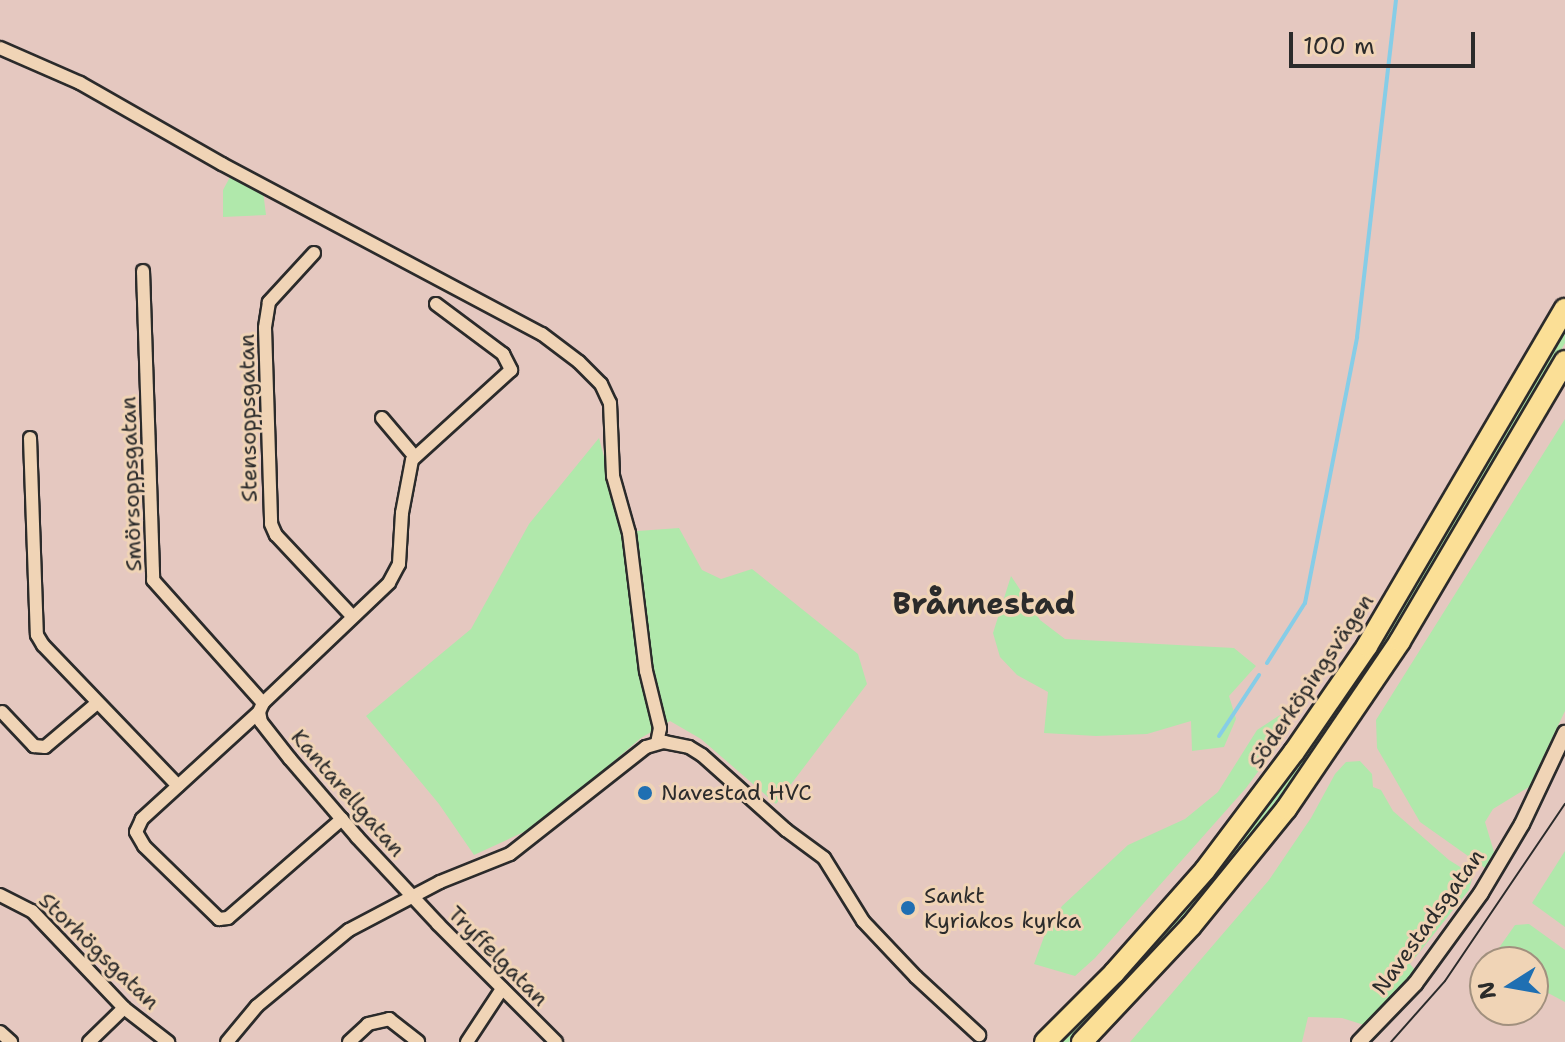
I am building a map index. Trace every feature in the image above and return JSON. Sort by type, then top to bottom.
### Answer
[{"type":"highway","name":"Söderköpingsvägen","points":[[1045,1042],[1114,973],[1205,870],[1301,742],[1382,621],[1565,309]]},
{"type":"highway","points":[[1082,1042],[1191,926],[1286,809],[1400,641],[1563,366]]},
{"type":"street","points":[[0,48],[80,83],[222,164],[542,334],[579,362],[601,384],[610,403],[613,476],[629,533],[646,671],[660,728],[657,743]]},
{"type":"street","name":"Stensoppsgatan","points":[[314,253],[269,302],[265,328],[271,524],[276,535],[353,617]]},
{"type":"street","name":"Smörsoppsgatan","points":[[143,271],[153,580],[261,707]]},
{"type":"street","points":[[342,819],[228,918],[219,919],[144,846],[136,832],[142,819],[389,583],[399,564],[407,476],[415,457],[511,370],[503,354],[436,304]]},
{"type":"street","points":[[382,418],[415,457]]},
{"type":"street","points":[[30,438],[37,635],[97,703],[178,786]]},
{"type":"street","points":[[2,712],[34,746],[45,747],[97,703]]},
{"type":"street","name":"Kantarellgatan","points":[[261,707],[261,722],[280,747],[413,897]]},
{"type":"street","name":"Navestadsgatan","points":[[1359,1042],[1415,984],[1481,893],[1522,824],[1565,733]]},
{"type":"street","points":[[227,1042],[257,1006],[349,930],[440,882],[510,854],[646,747],[657,743],[689,747],[702,755],[786,830],[824,858],[863,921],[916,977],[979,1035]]},
{"type":"street","name":"Storhögsgatan","points":[[0,895],[32,911],[124,1008],[168,1042]]},
{"type":"street","name":"Tryffelgatan","points":[[413,897],[556,1042]]},
{"type":"street","points":[[467,1042],[502,989]]},
{"type":"street","points":[[89,1042],[124,1008]]},
{"type":"street","points":[[349,1042],[368,1024],[389,1019],[418,1042]]},
{"type":"street","points":[[0,1032],[11,1042]]},
{"type":"green space","points":[[230,177],[263,191],[266,215],[223,217],[223,190]]},
{"type":"green space","points":[[1565,329],[1565,343],[1389,642],[1331,728],[1208,891],[1103,1009],[1069,1042],[1058,1042],[1291,771],[1334,711],[1388,629]]},
{"type":"green space","points":[[1565,419],[1565,711],[1529,787],[1493,809],[1485,822],[1494,852],[1485,868],[1420,822],[1377,748],[1376,720]]},
{"type":"green space","points":[[599,438],[624,532],[679,528],[702,570],[721,579],[752,569],[858,654],[867,684],[776,804],[701,739],[670,721],[641,738],[539,825],[474,855],[439,804],[366,716],[471,629],[529,524]]},
{"type":"green space","points":[[1011,576],[1040,620],[1065,639],[1234,648],[1256,666],[1229,696],[1236,719],[1224,747],[1192,751],[1191,721],[1147,734],[1096,736],[1044,733],[1048,692],[1017,675],[1000,657],[993,633]]},
{"type":"green space","points":[[1280,715],[1293,724],[1246,788],[1095,958],[1075,976],[1034,964],[1045,934],[1062,906],[1128,845],[1185,819],[1218,792],[1257,730]]},
{"type":"green space","points":[[1360,761],[1372,774],[1373,787],[1381,790],[1393,811],[1449,860],[1473,875],[1469,890],[1410,964],[1415,970],[1364,1025],[1342,1018],[1308,1017],[1302,1042],[1130,1042],[1269,880],[1311,818],[1335,774],[1346,762]]},
{"type":"green space","points":[[1565,851],[1565,927],[1532,903]]},
{"type":"green space","points":[[1529,924],[1565,950],[1565,1002],[1549,994],[1549,946],[1500,946],[1515,925]]},
{"type":"waterway","points":[[1267,663],[1305,603],[1357,337],[1396,0]]},
{"type":"waterway","points":[[1219,736],[1259,675]]},
{"type":"tram line","points":[[1391,1042],[1445,981],[1565,804]]},
{"type":"place","name":"Navestad HVC","points":[[645,793]]},
{"type":"place","name":"Sankt Kyriakos kyrka","points":[[908,908]]},
{"type":"district","name":"Brånnestad","points":[[984,604]]}]
